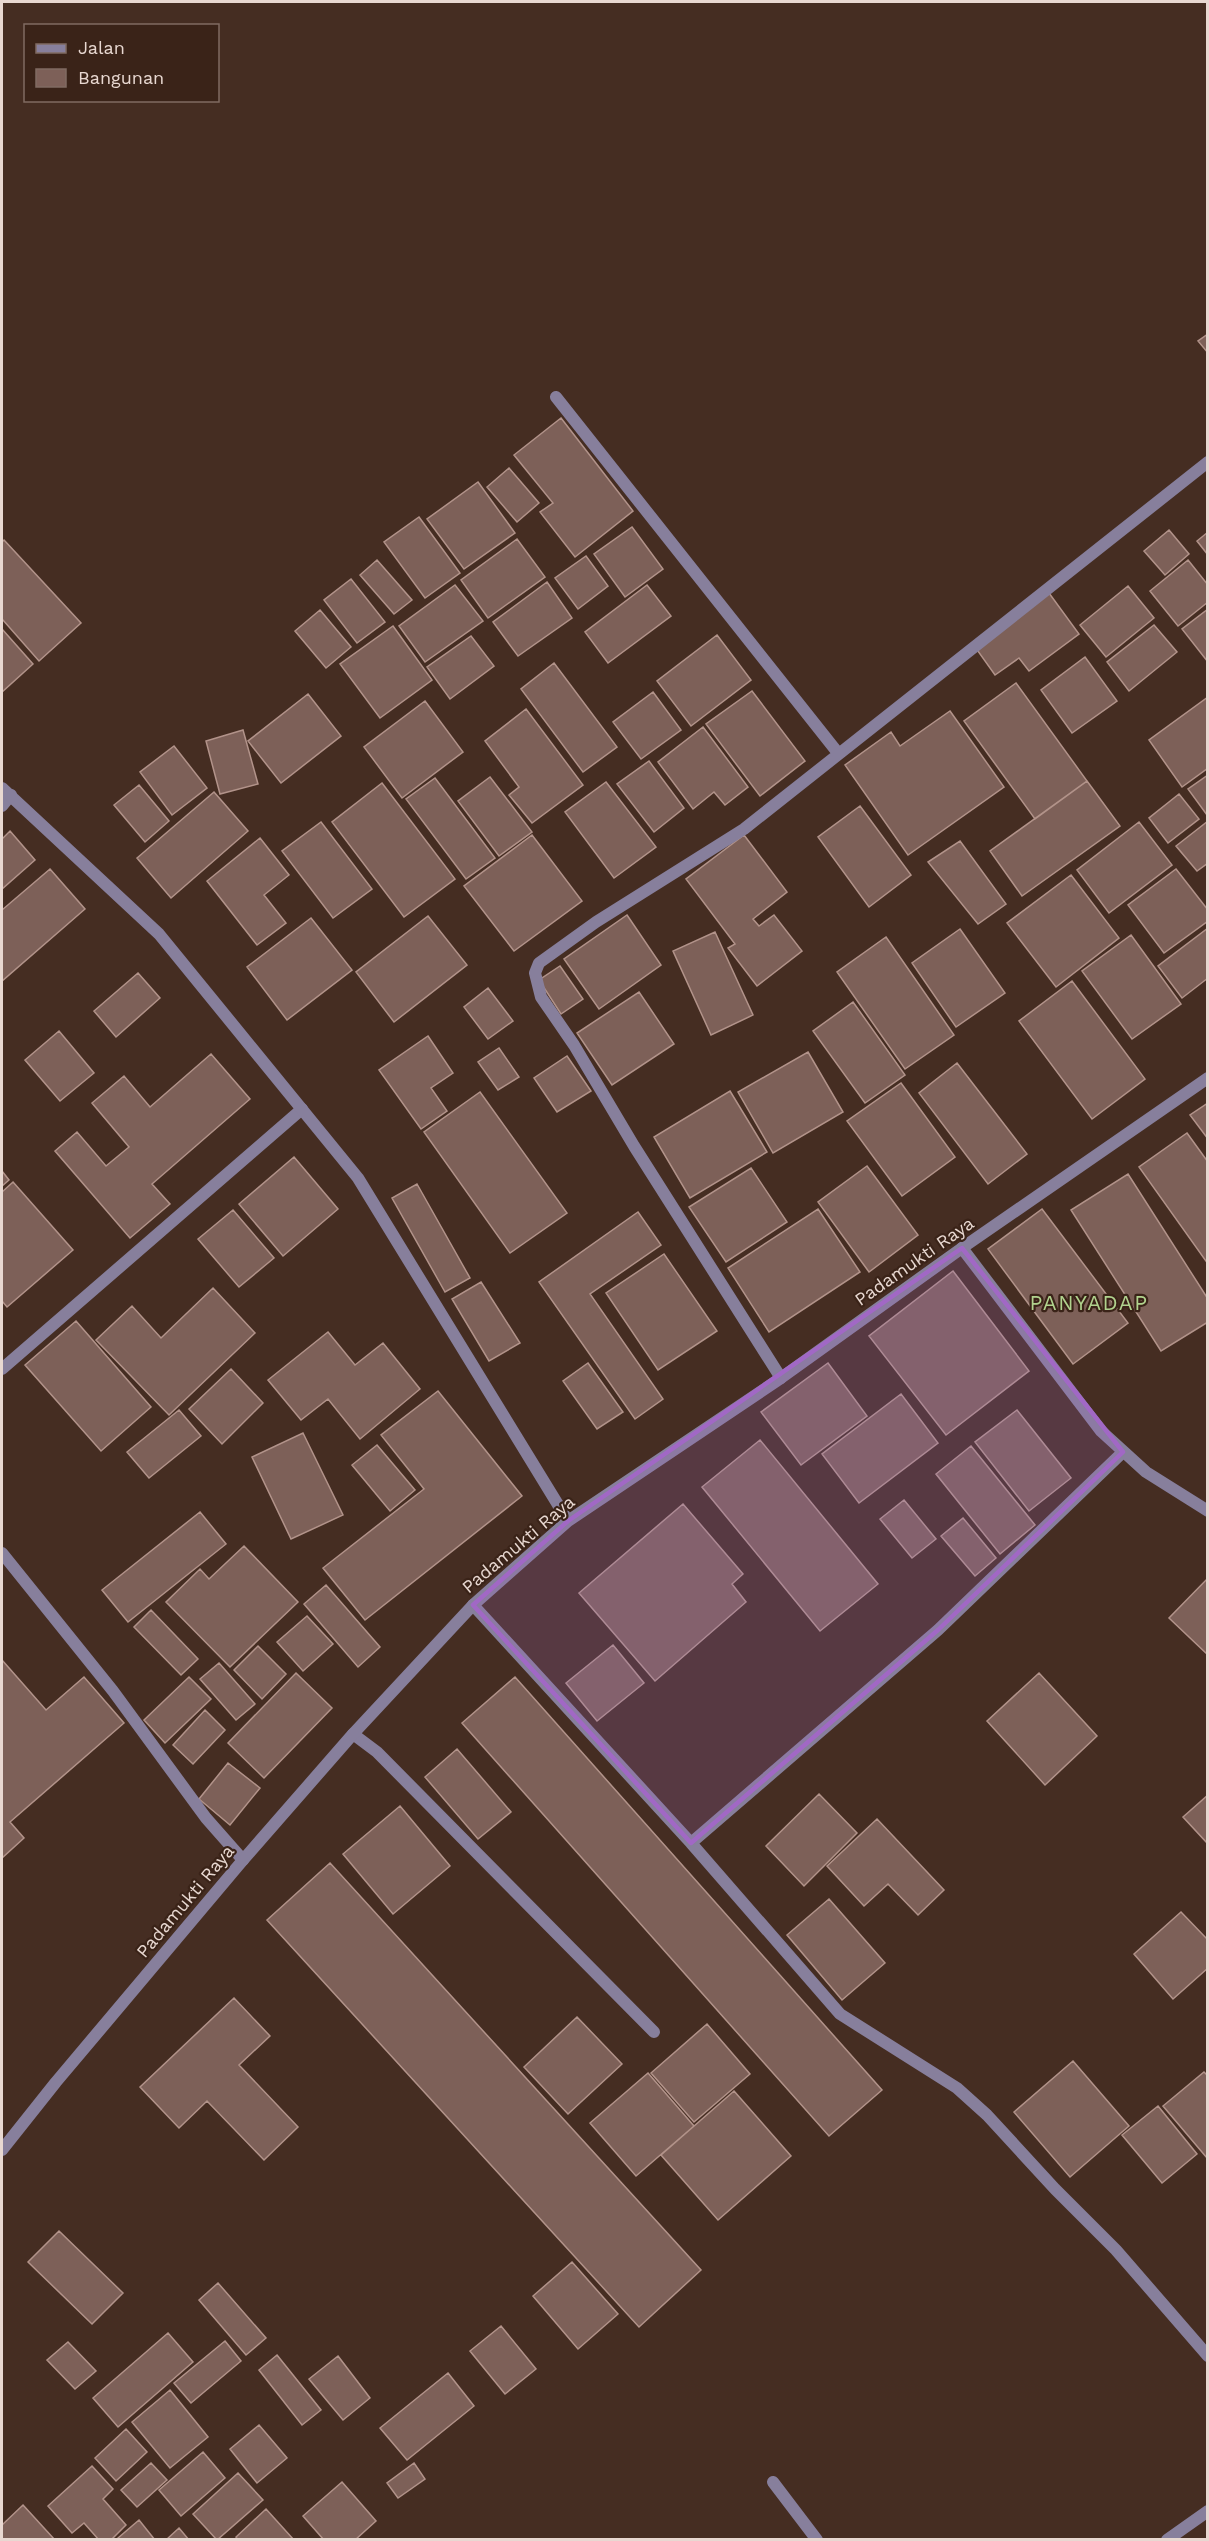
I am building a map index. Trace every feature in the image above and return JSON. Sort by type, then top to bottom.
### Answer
[{"type":"street","points":[[556,397],[838,753]]},
{"type":"street","points":[[781,1378],[634,1146],[585,1062],[542,997],[535,973],[539,963],[596,922],[744,829],[1208,462]]},
{"type":"street","points":[[2,806],[6,792],[159,934],[358,1178],[568,1521]]},
{"type":"street","name":"Padamukti Raya","points":[[2,2150],[56,2082],[243,1860],[353,1734],[472,1605],[568,1521],[781,1378],[962,1248],[1208,1078]]},
{"type":"street","points":[[2,1369],[302,1109]]},
{"type":"street","points":[[962,1248],[1101,1431],[1146,1472],[1208,1511]]},
{"type":"street","points":[[691,1843],[939,1630],[1123,1452]]},
{"type":"street","points":[[2,1553],[113,1691],[206,1818],[243,1860]]},
{"type":"street","points":[[472,1605],[691,1843],[840,2014],[957,2088],[973,2102],[1116,2250],[1208,2356]]},
{"type":"street","points":[[353,1734],[377,1752],[654,2032]]},
{"type":"street","points":[[773,2482],[817,2540]]},
{"type":"street","points":[[1167,2540],[1186,2534],[1208,2511]]},
{"type":"highlighted area","points":[[962,1248],[1123,1452],[938,1630],[691,1843],[473,1605],[568,1521]]},
{"type":"building","points":[[1208,334],[1208,353],[1198,341]]},
{"type":"building","points":[[561,418],[633,511],[575,557],[540,512],[553,503],[514,455]]},
{"type":"building","points":[[509,468],[539,503],[517,522],[487,487]]},
{"type":"building","points":[[478,482],[515,533],[464,569],[427,519]]},
{"type":"building","points":[[419,517],[460,573],[425,598],[384,542]]},
{"type":"building","points":[[632,527],[663,569],[625,597],[594,554]]},
{"type":"building","points":[[1169,530],[1189,554],[1165,575],[1144,551]]},
{"type":"building","points":[[1208,532],[1208,555],[1197,541]]},
{"type":"building","points":[[517,539],[545,577],[488,618],[461,580]]},
{"type":"building","points":[[4,540],[81,623],[39,661],[2,619],[2,542]]},
{"type":"building","points":[[586,556],[608,586],[578,609],[555,578]]},
{"type":"building","points":[[377,560],[412,600],[394,614],[360,575]]},
{"type":"building","points":[[1188,560],[1208,585],[1208,602],[1178,626],[1150,591]]},
{"type":"building","points":[[351,579],[385,622],[357,643],[324,600]]},
{"type":"building","points":[[547,582],[572,618],[518,656],[493,622]]},
{"type":"building","points":[[455,585],[483,621],[425,662],[399,626]]},
{"type":"building","points":[[647,585],[671,616],[608,663],[585,632]]},
{"type":"building","points":[[1128,586],[1154,618],[1106,657],[1080,625]]},
{"type":"building","points":[[1049,593],[1079,634],[1029,671],[1019,658],[995,675],[975,647]]},
{"type":"building","points":[[1208,609],[1208,662],[1182,629]]},
{"type":"building","points":[[320,610],[351,647],[326,668],[295,631]]},
{"type":"building","points":[[1154,625],[1177,652],[1129,691],[1107,662]]},
{"type":"building","points":[[393,626],[432,680],[380,718],[340,664]]},
{"type":"building","points":[[2,629],[33,664],[2,692]]},
{"type":"building","points":[[717,635],[751,680],[691,726],[657,681]]},
{"type":"building","points":[[471,636],[494,666],[450,699],[427,667]]},
{"type":"building","points":[[1085,657],[1117,701],[1072,733],[1041,690]]},
{"type":"building","points":[[554,663],[617,747],[583,772],[521,689]]},
{"type":"building","points":[[1016,683],[1087,781],[1035,819],[964,721]]},
{"type":"building","points":[[752,691],[805,761],[760,796],[706,724]]},
{"type":"building","points":[[653,692],[681,730],[641,759],[613,722]]},
{"type":"building","points":[[308,694],[341,736],[281,783],[248,741]]},
{"type":"building","points":[[1208,697],[1208,768],[1182,787],[1149,740]]},
{"type":"building","points":[[425,701],[463,752],[402,798],[364,747]]},
{"type":"building","points":[[526,709],[583,785],[532,823],[509,795],[519,787],[485,741]]},
{"type":"building","points":[[950,711],[1004,787],[908,855],[845,765],[891,732],[900,746]]},
{"type":"building","points":[[703,727],[748,787],[725,805],[714,792],[693,809],[658,762]]},
{"type":"building","points":[[243,730],[258,784],[220,794],[206,741]]},
{"type":"building","points":[[174,746],[207,788],[172,815],[140,772]]},
{"type":"building","points":[[649,761],[684,808],[654,832],[617,784]]},
{"type":"building","points":[[1208,775],[1208,815],[1207,815],[1188,789]]},
{"type":"building","points":[[490,777],[532,832],[499,856],[458,801]]},
{"type":"building","points":[[435,778],[495,858],[466,879],[406,799]]},
{"type":"building","points":[[1087,781],[1120,826],[1022,896],[990,851]]},
{"type":"building","points":[[606,782],[656,847],[614,878],[565,812]]},
{"type":"building","points":[[382,783],[455,879],[404,917],[332,822]]},
{"type":"building","points":[[139,785],[169,821],[145,842],[114,805]]},
{"type":"building","points":[[214,792],[248,831],[171,898],[137,858]]},
{"type":"building","points":[[1179,794],[1199,819],[1168,843],[1149,818]]},
{"type":"building","points":[[860,806],[911,875],[869,907],[818,837]]},
{"type":"building","points":[[1208,821],[1208,863],[1197,871],[1176,846]]},
{"type":"building","points":[[321,822],[372,889],[333,918],[282,851]]},
{"type":"building","points":[[1139,822],[1172,865],[1109,913],[1077,870]]},
{"type":"building","points":[[10,831],[35,860],[2,889],[2,839]]},
{"type":"building","points":[[532,835],[582,901],[514,951],[464,886]]},
{"type":"building","points":[[744,835],[787,892],[753,919],[759,926],[774,915],[802,951],[757,986],[728,948],[735,944],[686,879]]},
{"type":"building","points":[[260,838],[289,875],[264,895],[286,923],[257,945],[207,881]]},
{"type":"building","points":[[960,841],[1006,904],[978,924],[928,862]]},
{"type":"building","points":[[50,869],[85,909],[2,981],[2,910]]},
{"type":"building","points":[[1176,869],[1208,910],[1208,921],[1164,953],[1128,905]]},
{"type":"building","points":[[1071,875],[1119,938],[1056,987],[1007,923]]},
{"type":"building","points":[[627,915],[661,965],[599,1009],[564,959]]},
{"type":"building","points":[[428,916],[467,965],[394,1022],[356,972]]},
{"type":"building","points":[[311,918],[352,970],[287,1020],[247,967]]},
{"type":"building","points":[[1208,928],[1208,978],[1182,998],[1158,966]]},
{"type":"building","points":[[960,929],[1005,993],[956,1027],[912,963]]},
{"type":"building","points":[[715,932],[753,1015],[711,1035],[673,951]]},
{"type":"building","points":[[1131,935],[1181,1004],[1132,1039],[1082,971]]},
{"type":"building","points":[[886,937],[954,1035],[905,1069],[837,972]]},
{"type":"building","points":[[560,966],[583,999],[561,1014],[539,980]]},
{"type":"building","points":[[138,973],[160,998],[116,1037],[94,1011]]},
{"type":"building","points":[[1072,981],[1145,1079],[1092,1119],[1019,1021]]},
{"type":"building","points":[[488,988],[513,1021],[488,1039],[464,1007]]},
{"type":"building","points":[[639,992],[674,1044],[612,1085],[577,1033]]},
{"type":"building","points":[[853,1002],[905,1075],[865,1103],[813,1031]]},
{"type":"building","points":[[59,1031],[94,1073],[60,1101],[25,1060]]},
{"type":"building","points":[[428,1036],[453,1073],[431,1088],[447,1111],[421,1129],[379,1070]]},
{"type":"building","points":[[499,1048],[519,1077],[498,1090],[478,1062]]},
{"type":"building","points":[[808,1052],[843,1112],[773,1153],[738,1092]]},
{"type":"building","points":[[211,1054],[250,1099],[152,1184],[170,1204],[130,1238],[55,1151],[77,1132],[106,1166],[129,1147],[92,1103],[124,1076],[150,1107]]},
{"type":"building","points":[[567,1056],[591,1091],[557,1112],[534,1078]]},
{"type":"building","points":[[957,1063],[1027,1154],[988,1184],[919,1093]]},
{"type":"building","points":[[901,1083],[955,1157],[902,1196],[847,1121]]},
{"type":"building","points":[[730,1091],[767,1152],[690,1198],[654,1137]]},
{"type":"building","points":[[480,1092],[567,1213],[510,1253],[424,1132]]},
{"type":"building","points":[[1208,1103],[1208,1139],[1190,1115]]},
{"type":"building","points":[[1187,1133],[1208,1162],[1208,1264],[1139,1167]]},
{"type":"building","points":[[294,1157],[338,1209],[283,1256],[239,1204]]},
{"type":"building","points":[[867,1166],[918,1235],[869,1272],[818,1202]]},
{"type":"building","points":[[751,1168],[787,1222],[726,1262],[689,1207]]},
{"type":"building","points":[[2,1171],[9,1180],[2,1186]]},
{"type":"building","points":[[1128,1174],[1208,1299],[1208,1322],[1161,1351],[1071,1210]]},
{"type":"building","points":[[13,1182],[73,1250],[7,1307],[2,1301],[2,1192]]},
{"type":"building","points":[[417,1184],[470,1278],[445,1292],[392,1198]]},
{"type":"building","points":[[818,1209],[860,1272],[769,1332],[728,1268]]},
{"type":"building","points":[[1042,1209],[1128,1323],[1073,1364],[988,1249]]},
{"type":"building","points":[[233,1210],[274,1258],[239,1287],[198,1239]]},
{"type":"building","points":[[638,1212],[661,1245],[590,1294],[663,1399],[635,1419],[539,1282]]},
{"type":"building","points":[[664,1254],[717,1331],[658,1370],[606,1293]]},
{"type":"building","points":[[953,1271],[1029,1371],[946,1435],[869,1336]]},
{"type":"building","points":[[481,1282],[520,1343],[489,1361],[452,1299]]},
{"type":"building","points":[[213,1288],[255,1333],[169,1415],[96,1340],[132,1306],[161,1338]]},
{"type":"building","points":[[76,1321],[151,1407],[101,1451],[25,1365]]},
{"type":"building","points":[[328,1332],[355,1365],[383,1343],[420,1389],[360,1439],[328,1399],[301,1420],[268,1380]]},
{"type":"building","points":[[588,1363],[623,1412],[597,1429],[563,1381]]},
{"type":"building","points":[[828,1363],[867,1416],[801,1465],[761,1412]]},
{"type":"building","points":[[231,1369],[263,1403],[222,1444],[189,1409]]},
{"type":"building","points":[[438,1391],[522,1496],[365,1620],[323,1568],[424,1489],[381,1435]]},
{"type":"building","points":[[901,1394],[938,1443],[859,1503],[822,1454]]},
{"type":"building","points":[[179,1410],[201,1436],[149,1478],[127,1452]]},
{"type":"building","points":[[1017,1410],[1071,1478],[1029,1511],[975,1442]]},
{"type":"building","points":[[303,1433],[343,1515],[291,1539],[252,1457]]},
{"type":"building","points":[[760,1440],[878,1584],[820,1631],[702,1487]]},
{"type":"building","points":[[377,1445],[415,1490],[390,1511],[352,1465]]},
{"type":"building","points":[[971,1446],[1035,1525],[1000,1554],[936,1474]]},
{"type":"building","points":[[904,1500],[936,1539],[912,1558],[880,1519]]},
{"type":"building","points":[[683,1504],[743,1574],[732,1584],[746,1602],[655,1681],[579,1593]]},
{"type":"building","points":[[200,1512],[226,1544],[128,1622],[102,1590]]},
{"type":"building","points":[[963,1518],[996,1558],[975,1576],[941,1536]]},
{"type":"building","points":[[244,1546],[298,1602],[230,1667],[166,1602],[200,1569],[209,1579]]},
{"type":"building","points":[[1208,1578],[1208,1655],[1169,1618]]},
{"type":"building","points":[[326,1585],[380,1647],[358,1667],[304,1604]]},
{"type":"building","points":[[151,1610],[198,1659],[181,1675],[134,1627]]},
{"type":"building","points":[[307,1616],[333,1644],[303,1671],[277,1642]]},
{"type":"building","points":[[613,1645],[644,1683],[597,1721],[566,1683]]},
{"type":"building","points":[[258,1646],[286,1674],[262,1699],[234,1670]]},
{"type":"building","points":[[2,1660],[46,1710],[84,1677],[124,1723],[10,1822],[24,1838],[2,1858]]},
{"type":"building","points":[[219,1663],[255,1704],[236,1720],[200,1679]]},
{"type":"building","points":[[296,1673],[332,1708],[264,1778],[228,1743]]},
{"type":"building","points":[[1039,1673],[1097,1736],[1045,1785],[987,1721]]},
{"type":"building","points":[[189,1677],[211,1699],[165,1743],[144,1720]]},
{"type":"building","points":[[515,1677],[882,2090],[829,2136],[462,1723]]},
{"type":"building","points":[[205,1710],[225,1730],[193,1764],[173,1745]]},
{"type":"building","points":[[457,1749],[511,1812],[478,1839],[425,1777]]},
{"type":"building","points":[[228,1763],[260,1788],[230,1825],[199,1799]]},
{"type":"building","points":[[819,1794],[857,1833],[804,1886],[766,1846]]},
{"type":"building","points":[[1208,1795],[1208,1844],[1183,1817]]},
{"type":"building","points":[[400,1806],[450,1866],[393,1914],[343,1854]]},
{"type":"building","points":[[877,1819],[944,1890],[918,1915],[888,1884],[864,1906],[827,1866]]},
{"type":"building","points":[[330,1863],[701,2270],[639,2327],[267,1920]]},
{"type":"building","points":[[829,1899],[885,1963],[842,2000],[787,1935]]},
{"type":"building","points":[[1181,1912],[1208,1940],[1208,1968],[1173,1999],[1134,1954]]},
{"type":"building","points":[[234,1998],[270,2036],[239,2065],[298,2127],[264,2160],[207,2101],[179,2128],[140,2087]]},
{"type":"building","points":[[577,2017],[622,2064],[568,2114],[524,2067]]},
{"type":"building","points":[[707,2024],[750,2074],[694,2122],[651,2073]]},
{"type":"building","points":[[1073,2061],[1129,2126],[1070,2177],[1014,2112]]},
{"type":"building","points":[[1204,2072],[1208,2076],[1207,2158],[1163,2106]]},
{"type":"building","points":[[648,2073],[694,2126],[636,2176],[590,2123]]},
{"type":"building","points":[[734,2091],[791,2156],[718,2220],[661,2155]]},
{"type":"building","points":[[1158,2106],[1197,2154],[1162,2183],[1122,2135]]},
{"type":"building","points":[[59,2231],[123,2293],[92,2324],[28,2262]]},
{"type":"building","points":[[572,2262],[618,2314],[578,2349],[533,2296]]},
{"type":"building","points":[[218,2283],[266,2338],[246,2355],[199,2300]]},
{"type":"building","points":[[501,2326],[536,2369],[505,2394],[470,2351]]},
{"type":"building","points":[[168,2333],[193,2362],[118,2427],[93,2398]]},
{"type":"building","points":[[225,2341],[241,2361],[191,2403],[174,2383]]},
{"type":"building","points":[[68,2342],[96,2371],[75,2389],[47,2360]]},
{"type":"building","points":[[277,2355],[321,2410],[302,2425],[259,2370]]},
{"type":"building","points":[[338,2356],[370,2398],[343,2420],[309,2379]]},
{"type":"building","points":[[448,2373],[474,2406],[407,2460],[380,2428]]},
{"type":"building","points":[[170,2390],[208,2437],[170,2468],[132,2422]]},
{"type":"building","points":[[259,2425],[287,2458],[257,2483],[230,2449]]},
{"type":"building","points":[[126,2429],[147,2452],[116,2481],[95,2458]]},
{"type":"building","points":[[203,2452],[225,2478],[181,2516],[159,2490]]},
{"type":"building","points":[[151,2463],[167,2480],[137,2507],[121,2490]]},
{"type":"building","points":[[414,2463],[425,2479],[398,2498],[387,2483]]},
{"type":"building","points":[[92,2466],[113,2489],[103,2499],[126,2525],[111,2540],[99,2540],[84,2523],[72,2533],[48,2506]]},
{"type":"building","points":[[238,2473],[263,2500],[217,2540],[193,2514]]},
{"type":"building","points":[[342,2482],[376,2521],[355,2540],[324,2540],[303,2516]]},
{"type":"building","points":[[23,2505],[55,2540],[2,2540],[2,2525]]},
{"type":"building","points":[[266,2509],[294,2540],[238,2540],[236,2537]]},
{"type":"building","points":[[139,2520],[155,2540],[120,2540],[118,2538]]},
{"type":"building","points":[[179,2528],[189,2540],[166,2540]]},
{"type":"district","name":"PANYADAP","points":[[1089,1302]]}]
